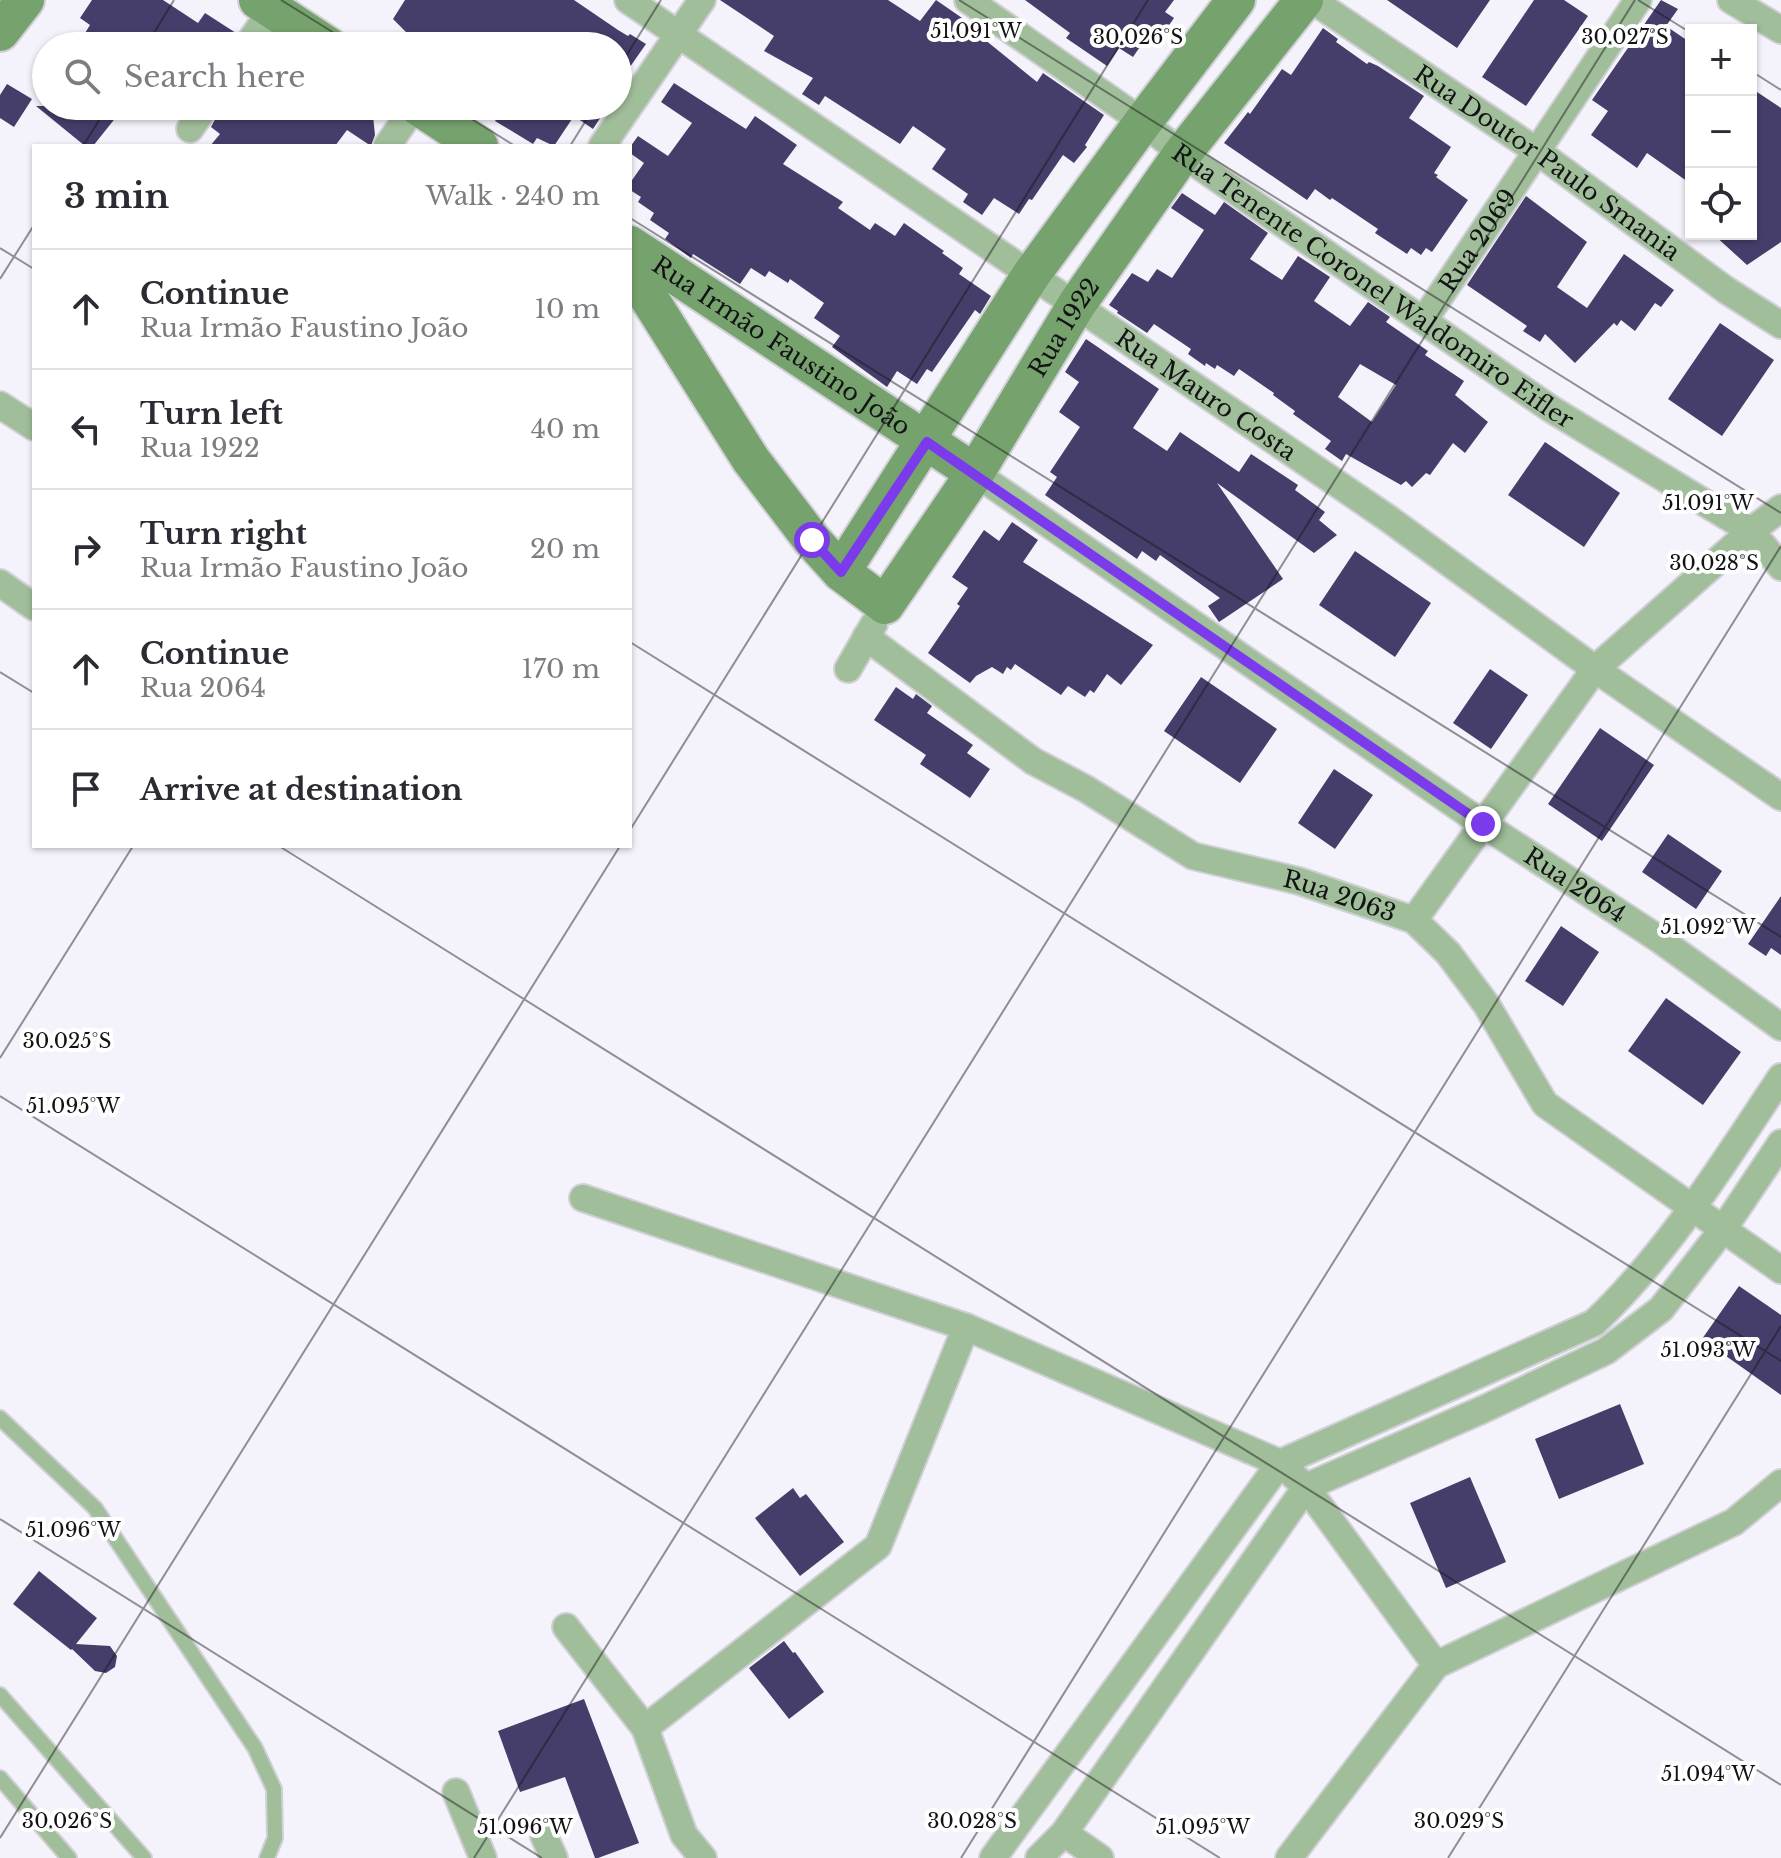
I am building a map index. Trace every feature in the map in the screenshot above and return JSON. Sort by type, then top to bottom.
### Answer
[{"type":"street","points":[[0,32],[25,0]]},
{"type":"street","name":"Rua Mauro Costa","points":[[628,0],[1402,528],[1595,669],[1781,797]]},
{"type":"street","points":[[632,102],[702,0]]},
{"type":"street","name":"Rua Tenente Coronel Waldomiro Eifler","points":[[968,0],[1143,122],[1182,154],[1551,409],[1751,531],[1781,567]]},
{"type":"street","points":[[841,572],[1031,275],[1236,0]]},
{"type":"street","name":"Rua 1922","points":[[848,669],[876,621],[975,473],[1077,304],[1182,154],[1304,0]]},
{"type":"street","name":"Rua Doutor Paulo Smania","points":[[1312,0],[1538,152],[1726,290],[1781,325]]},
{"type":"street","name":"Rua 2069","points":[[1424,320],[1638,0]]},
{"type":"street","points":[[1731,0],[1781,30]]},
{"type":"street","points":[[253,32],[265,4],[307,32]]},
{"type":"street","points":[[190,129],[196,120]]},
{"type":"street","points":[[388,144],[406,120]]},
{"type":"street","points":[[438,120],[476,144]]},
{"type":"street","points":[[603,144],[620,120]]},
{"type":"street","name":"Rua Irmão Faustino João","points":[[632,246],[975,473]]},
{"type":"street","name":"Rua Irmão Faustino João","points":[[632,271],[751,460],[812,540],[841,572],[876,621]]},
{"type":"street","points":[[0,405],[32,426]]},
{"type":"street","name":"Rua 2064","points":[[975,473],[1483,824],[1637,923],[1781,1027]]},
{"type":"street","points":[[1414,920],[1595,669],[1781,508]]},
{"type":"street","points":[[0,583],[32,606]]},
{"type":"street","name":"Rua 2063","points":[[876,621],[1033,761],[1086,789],[1193,856],[1299,881],[1414,920],[1448,953],[1486,1004],[1545,1104],[1781,1270]]},
{"type":"street","points":[[993,1858],[1280,1463],[1594,1323],[1627,1292],[1693,1208],[1781,1077]]},
{"type":"street","points":[[1039,1858],[1064,1833],[1306,1487],[1484,1409],[1606,1351],[1661,1309],[1724,1228],[1781,1143]]},
{"type":"street","points":[[583,1198],[966,1327],[1280,1463],[1306,1487],[1436,1665]]},
{"type":"street","points":[[645,1728],[878,1546],[966,1327]]},
{"type":"street","points":[[1289,1858],[1436,1665],[1734,1522],[1781,1483]]},
{"type":"street","points":[[566,1627],[645,1728],[689,1853]]},
{"type":"street","points":[[456,1792],[483,1858]]},
{"type":"street","points":[[1064,1833],[1100,1858]]},
{"type":"lane","points":[[0,1418],[95,1508],[255,1748],[274,1789],[275,1838],[267,1858]]},
{"type":"lane","points":[[0,1695],[144,1858]]},
{"type":"lane","points":[[0,1778],[69,1858]]},
{"type":"building","points":[[92,0],[163,0],[198,23],[205,13],[234,32],[86,32],[90,25],[80,18]]},
{"type":"building","points":[[405,0],[574,0],[621,32],[406,32],[393,19]]},
{"type":"building","points":[[720,0],[888,0],[920,21],[936,0],[981,31],[979,35],[1037,82],[1043,73],[1104,115],[1085,145],[1087,147],[1074,163],[1063,155],[1019,214],[994,198],[982,215],[963,202],[968,194],[932,169],[946,149],[913,126],[900,144],[825,96],[819,105],[802,94],[813,78],[764,51],[774,36]]},
{"type":"building","points":[[1025,0],[1174,0],[1165,12],[1174,18],[1154,47],[1144,41],[1133,57],[1119,48],[1107,66],[1066,38],[1070,33]]},
{"type":"building","points":[[1387,0],[1490,0],[1457,48]]},
{"type":"building","points":[[1534,0],[1564,0],[1588,16],[1526,106],[1482,77]]},
{"type":"building","points":[[1661,0],[1678,9],[1666,26],[1685,39],[1685,180],[1647,153],[1637,168],[1591,135],[1608,111],[1592,100]]},
{"type":"building","points":[[1323,28],[1338,39],[1336,42],[1367,64],[1378,66],[1424,96],[1409,118],[1451,147],[1434,173],[1468,200],[1432,252],[1426,248],[1421,255],[1411,248],[1407,254],[1375,233],[1378,229],[1332,198],[1330,200],[1315,189],[1307,200],[1224,143],[1248,112],[1250,114],[1282,69],[1291,75]]},
{"type":"building","points":[[632,35],[646,44],[632,64]]},
{"type":"building","points":[[674,83],[746,129],[755,116],[797,145],[783,164],[843,202],[838,208],[870,230],[875,223],[895,236],[904,223],[944,251],[942,253],[963,268],[959,274],[991,296],[980,314],[975,310],[932,372],[927,369],[917,384],[897,371],[887,387],[832,347],[840,336],[814,318],[824,303],[790,279],[788,283],[769,271],[765,277],[751,268],[740,284],[693,254],[691,258],[665,239],[669,233],[650,220],[654,213],[638,202],[641,197],[632,191],[632,180],[644,163],[632,154],[632,144],[638,136],[668,156],[692,123],[661,102]]},
{"type":"building","points":[[7,84],[32,99],[14,127],[0,118],[0,95]]},
{"type":"building","points":[[1757,92],[1781,108],[1781,242],[1747,265],[1720,240],[1757,240]]},
{"type":"building","points":[[53,120],[114,120],[95,144],[83,144]]},
{"type":"building","points":[[215,120],[373,120],[375,135],[372,144],[347,130],[336,144],[212,144],[220,134],[211,127]]},
{"type":"building","points":[[571,120],[555,144],[537,138],[533,144],[495,121]]},
{"type":"building","points":[[580,120],[599,120],[593,129]]},
{"type":"building","points":[[1182,193],[1215,215],[1224,202],[1268,233],[1250,259],[1282,280],[1298,256],[1330,277],[1314,301],[1350,326],[1368,302],[1390,317],[1386,322],[1428,351],[1425,355],[1464,381],[1455,395],[1488,422],[1465,453],[1453,443],[1430,475],[1426,473],[1412,487],[1406,481],[1401,485],[1346,454],[1342,461],[1325,449],[1331,441],[1293,414],[1295,411],[1274,393],[1239,369],[1234,376],[1217,365],[1215,369],[1206,363],[1205,366],[1188,354],[1191,349],[1154,324],[1147,333],[1117,313],[1109,305],[1132,273],[1148,282],[1157,269],[1172,278],[1204,230],[1171,208]],"holes":[[[1360,364],[1396,385],[1372,422],[1338,397]]]},
{"type":"building","points":[[1526,196],[1587,242],[1557,287],[1587,308],[1624,254],[1674,290],[1661,307],[1655,303],[1635,331],[1621,320],[1617,326],[1614,323],[1575,363],[1545,334],[1540,342],[1523,331],[1527,326],[1467,285]]},
{"type":"building","points":[[1720,323],[1774,360],[1722,436],[1668,399]]},
{"type":"building","points":[[1086,339],[1159,389],[1133,428],[1167,451],[1180,432],[1239,472],[1251,454],[1298,485],[1295,490],[1325,512],[1319,520],[1337,535],[1314,553],[1217,483],[1283,579],[1219,622],[1208,606],[1220,598],[1160,555],[1156,561],[1142,551],[1137,559],[1045,495],[1057,477],[1050,472],[1080,427],[1059,412],[1079,382],[1065,372]]},
{"type":"building","points":[[1545,442],[1620,493],[1584,547],[1508,495]]},
{"type":"building","points":[[1012,522],[1038,540],[1023,562],[1153,645],[1121,685],[1107,674],[1094,693],[1090,690],[1085,697],[1068,686],[1061,695],[1015,664],[1011,670],[1007,667],[1003,674],[992,667],[970,683],[928,653],[960,606],[957,604],[968,588],[952,577],[984,530],[999,541]]},
{"type":"building","points":[[1355,551],[1431,603],[1395,657],[1319,605]]},
{"type":"building","points":[[1490,669],[1528,695],[1491,749],[1453,723]]},
{"type":"building","points":[[1201,677],[1277,729],[1240,783],[1164,731]]},
{"type":"building","points":[[896,687],[913,699],[916,694],[932,706],[927,713],[973,745],[967,753],[990,769],[970,798],[920,764],[926,755],[874,720]]},
{"type":"building","points":[[1600,728],[1654,765],[1602,841],[1548,804]]},
{"type":"building","points":[[1334,769],[1373,795],[1335,849],[1298,823]]},
{"type":"building","points":[[1668,834],[1722,871],[1696,909],[1642,872]]},
{"type":"building","points":[[1781,896],[1781,955],[1771,948],[1766,956],[1748,944]]},
{"type":"building","points":[[1561,926],[1599,952],[1563,1006],[1525,981]]},
{"type":"building","points":[[1666,998],[1741,1052],[1703,1105],[1628,1051]]},
{"type":"building","points":[[1739,1286],[1781,1315],[1781,1395],[1702,1339]]},
{"type":"building","points":[[1620,1404],[1644,1464],[1559,1499],[1535,1439]]},
{"type":"building","points":[[1470,1477],[1506,1562],[1446,1588],[1410,1503]]},
{"type":"building","points":[[793,1488],[800,1498],[806,1494],[844,1542],[800,1576],[755,1518]]},
{"type":"building","points":[[39,1571],[97,1618],[76,1644],[110,1646],[117,1656],[115,1667],[106,1673],[95,1671],[72,1649],[13,1604]]},
{"type":"building","points":[[784,1641],[824,1692],[789,1719],[749,1668]]},
{"type":"building","points":[[584,1699],[639,1843],[598,1858],[595,1858],[565,1777],[520,1792],[498,1731]]},
{"type":"route","points":[[812,540],[841,572],[927,442],[1483,824]]}]
